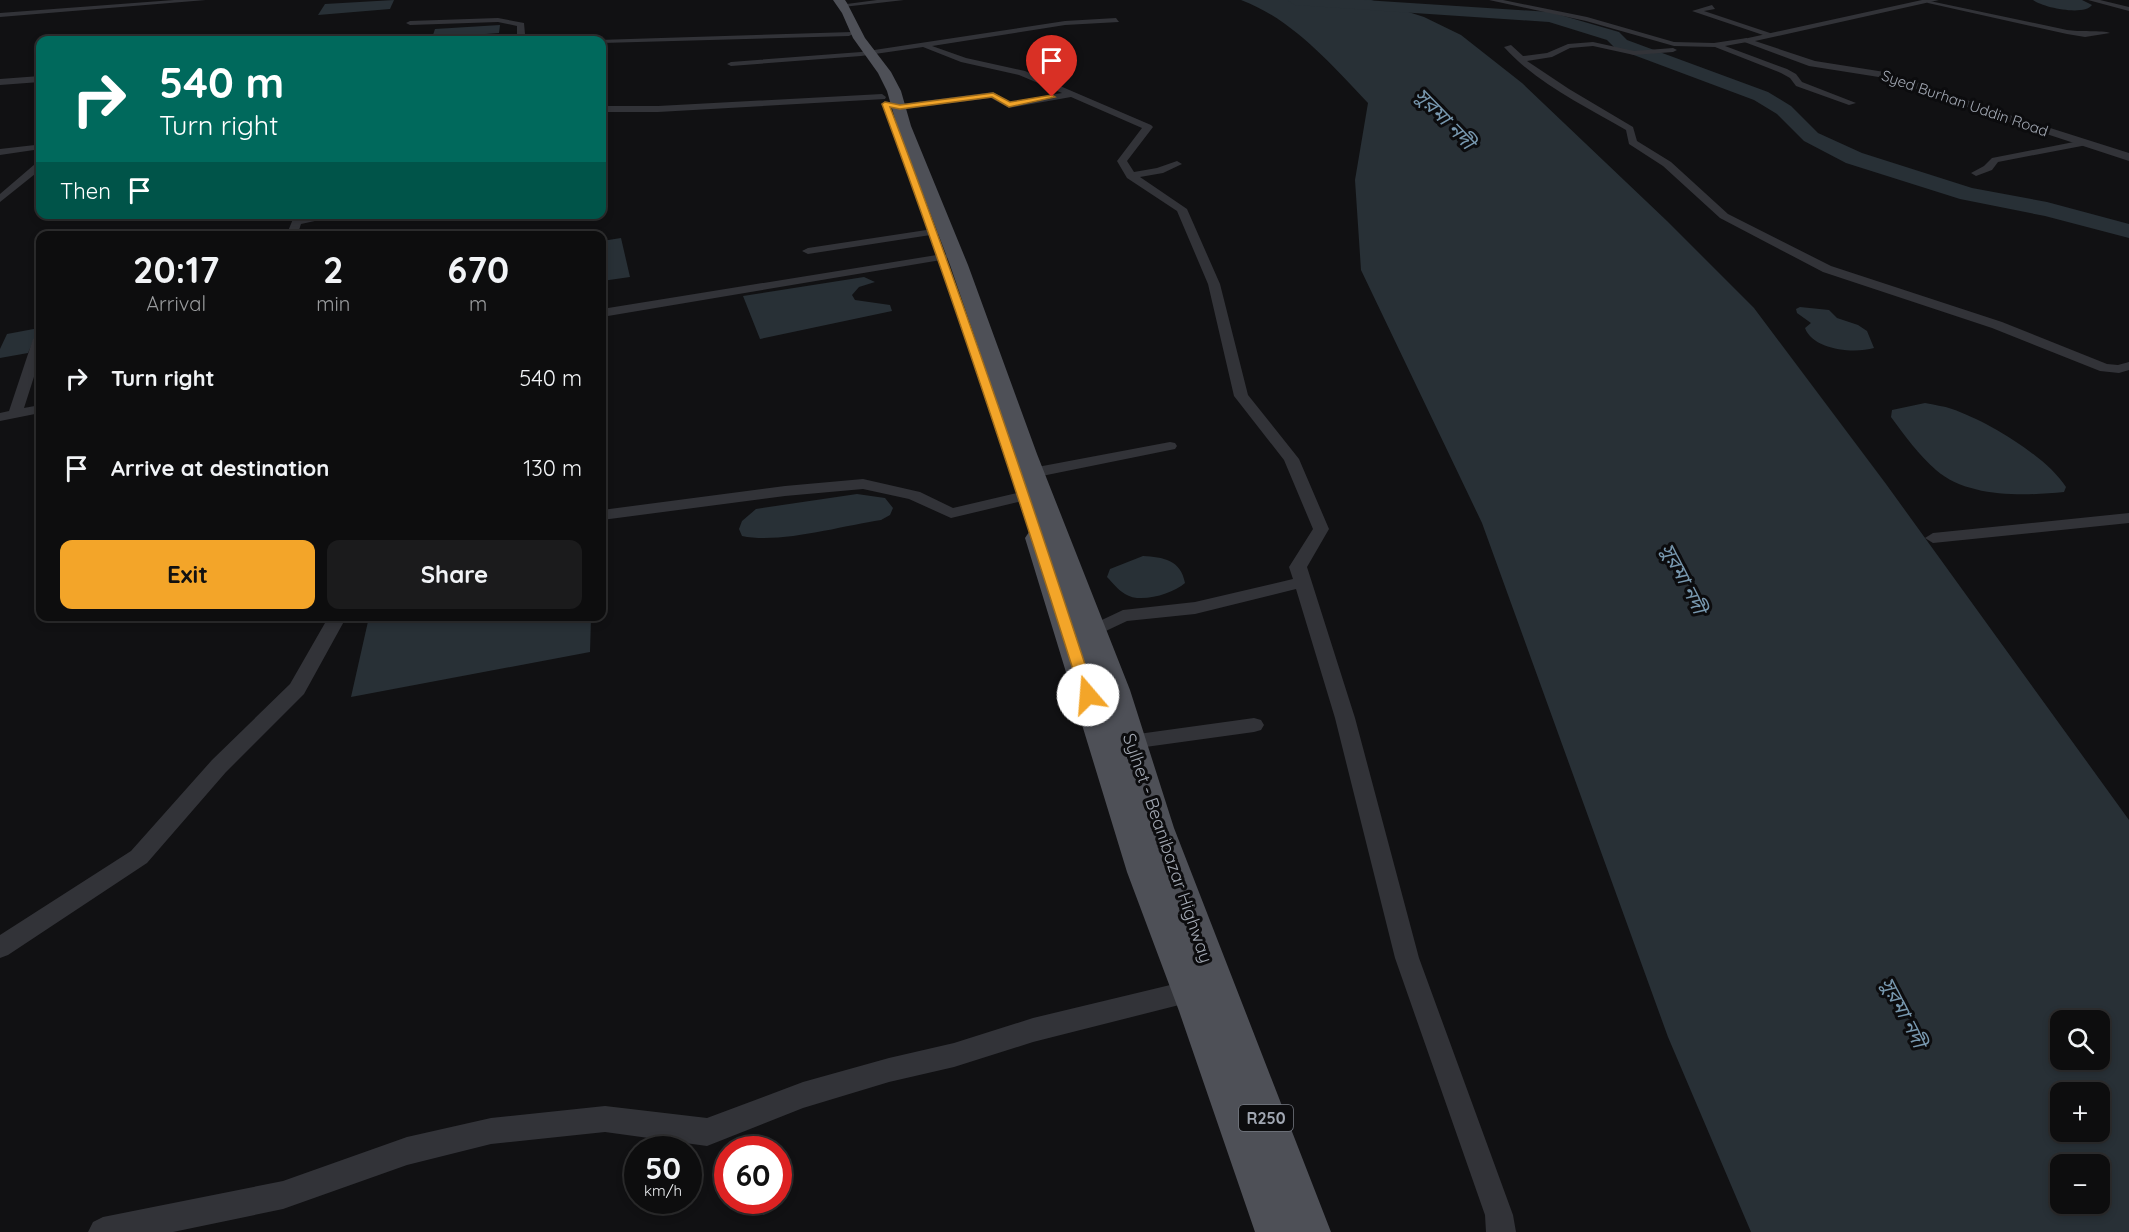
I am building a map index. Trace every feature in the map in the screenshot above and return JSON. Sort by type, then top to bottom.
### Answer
[{"type":"main road","name":"Sylhet - Beanibazar Highway","points":[[837,2],[871,70],[904,126],[959,265],[1028,484],[1145,872],[1191,991],[1278,1232]]},
{"type":"main road","name":"Sylhet - Beanibazar Highway","points":[[889,103],[943,257],[975,359],[1093,631],[1115,690],[1157,828],[1308,1232]]},
{"type":"street","points":[[0,15],[203,0]]},
{"type":"street","points":[[837,2],[901,0]]},
{"type":"street","points":[[1492,0],[1587,19],[1650,38],[1690,45],[1714,45],[1772,35],[1932,1],[2067,32],[2085,35],[2106,33]]},
{"type":"street","points":[[2091,0],[2129,9]]},
{"type":"street","points":[[1519,6],[1545,2]]},
{"type":"street","points":[[1712,7],[1696,11],[1772,35]]},
{"type":"street","points":[[410,23],[498,20],[521,25],[523,36]]},
{"type":"street","points":[[606,41],[860,47],[926,46],[1065,24],[1116,20]]},
{"type":"street","name":"Syed Burhan Uddin Road","points":[[1744,40],[1813,64],[1887,75],[2129,158]]},
{"type":"street","points":[[1522,59],[1549,55],[1568,46],[1593,44],[1613,50],[1638,52],[1688,49],[1690,45]]},
{"type":"street","points":[[1714,45],[1784,71],[1793,76],[1799,84],[1852,103]]},
{"type":"street","points":[[926,46],[964,60],[1022,73],[1148,128],[1122,161],[1131,176],[1182,209],[1215,284],[1241,396],[1291,459],[1321,529],[1298,567],[1345,718],[1407,958],[1499,1215],[1501,1232]]},
{"type":"street","points":[[731,64],[860,47]]},
{"type":"street","points":[[1508,47],[1566,91],[1630,129],[1632,142],[1667,164],[1724,216],[1827,269],[1997,325],[2105,368],[2119,369],[2129,366]]},
{"type":"street","points":[[0,82],[36,79]]},
{"type":"street","points":[[606,109],[889,103],[993,94],[1009,105],[1074,94]]},
{"type":"street","points":[[1976,173],[1988,168],[1995,160],[2084,143]]},
{"type":"street","points":[[0,152],[36,146]]},
{"type":"street","points":[[1131,176],[1159,171],[1177,164]]},
{"type":"street","points":[[0,199],[36,168]]},
{"type":"street","points":[[293,231],[297,221],[310,219]]},
{"type":"street","points":[[808,251],[876,238],[933,232]]},
{"type":"street","points":[[606,312],[943,257]]},
{"type":"street","points":[[7,416],[36,348]]},
{"type":"street","points":[[7,416],[36,410]]},
{"type":"street","points":[[606,515],[785,491],[863,484],[914,495],[951,513],[1028,484],[1170,446]]},
{"type":"street","points":[[1933,538],[2129,518]]},
{"type":"street","points":[[1093,631],[1123,616],[1195,608],[1303,582]]},
{"type":"street","points":[[0,948],[139,857],[219,766],[297,688],[335,621]]},
{"type":"street","points":[[1131,742],[1254,725]]},
{"type":"street","points":[[103,1232],[283,1195],[407,1151],[491,1131],[605,1119],[707,1132],[803,1095],[1033,1030],[1191,991]]},
{"type":"water","points":[[394,0],[390,9],[318,15],[325,4]]},
{"type":"water","name":"সুরমা নদী","points":[[1241,0],[1371,0],[1424,17],[1461,35],[1522,83],[1667,221],[1754,308],[1886,484],[2129,820],[2129,1232],[1751,1232],[1668,1037],[1482,523],[1361,270],[1355,180],[1368,103],[1310,44],[1277,19]]},
{"type":"water","points":[[2033,0],[2082,0],[2092,5],[2081,10],[2064,10]]},
{"type":"water","points":[[500,25],[499,33],[459,36],[433,36],[435,29]]},
{"type":"water","points":[[621,238],[630,277],[606,280],[606,240]]},
{"type":"water","points":[[864,277],[875,282],[859,287],[852,295],[855,300],[890,305],[892,311],[760,339],[743,296]]},
{"type":"water","points":[[1800,307],[1829,310],[1837,318],[1858,325],[1867,331],[1874,348],[1845,350],[1825,346],[1809,335],[1805,328],[1811,323],[1797,313],[1796,309]]},
{"type":"water","points":[[36,329],[36,335],[28,353],[0,358],[0,349],[7,334]]},
{"type":"water","points":[[1925,403],[1949,408],[1966,415],[2015,441],[2057,475],[2066,487],[2064,492],[1997,493],[1964,486],[1949,479],[1924,458],[1891,417],[1892,410]]},
{"type":"water","points":[[857,494],[885,498],[893,508],[890,515],[881,520],[774,538],[742,536],[739,529],[742,521],[756,509]]},
{"type":"water","points":[[1143,556],[1170,561],[1180,569],[1185,583],[1172,591],[1147,598],[1131,597],[1125,594],[1107,577],[1110,569]]},
{"type":"water","points":[[368,621],[591,621],[590,652],[351,697]]},
{"type":"waterway","points":[[1295,0],[1550,17],[1613,36],[1621,44],[1761,96],[1784,110],[1811,137],[1854,158],[1968,194],[2047,209],[2129,231]]},
{"type":"route","points":[[1052,97],[1009,105],[993,94],[900,107],[885,104],[943,257],[1088,695]]}]
